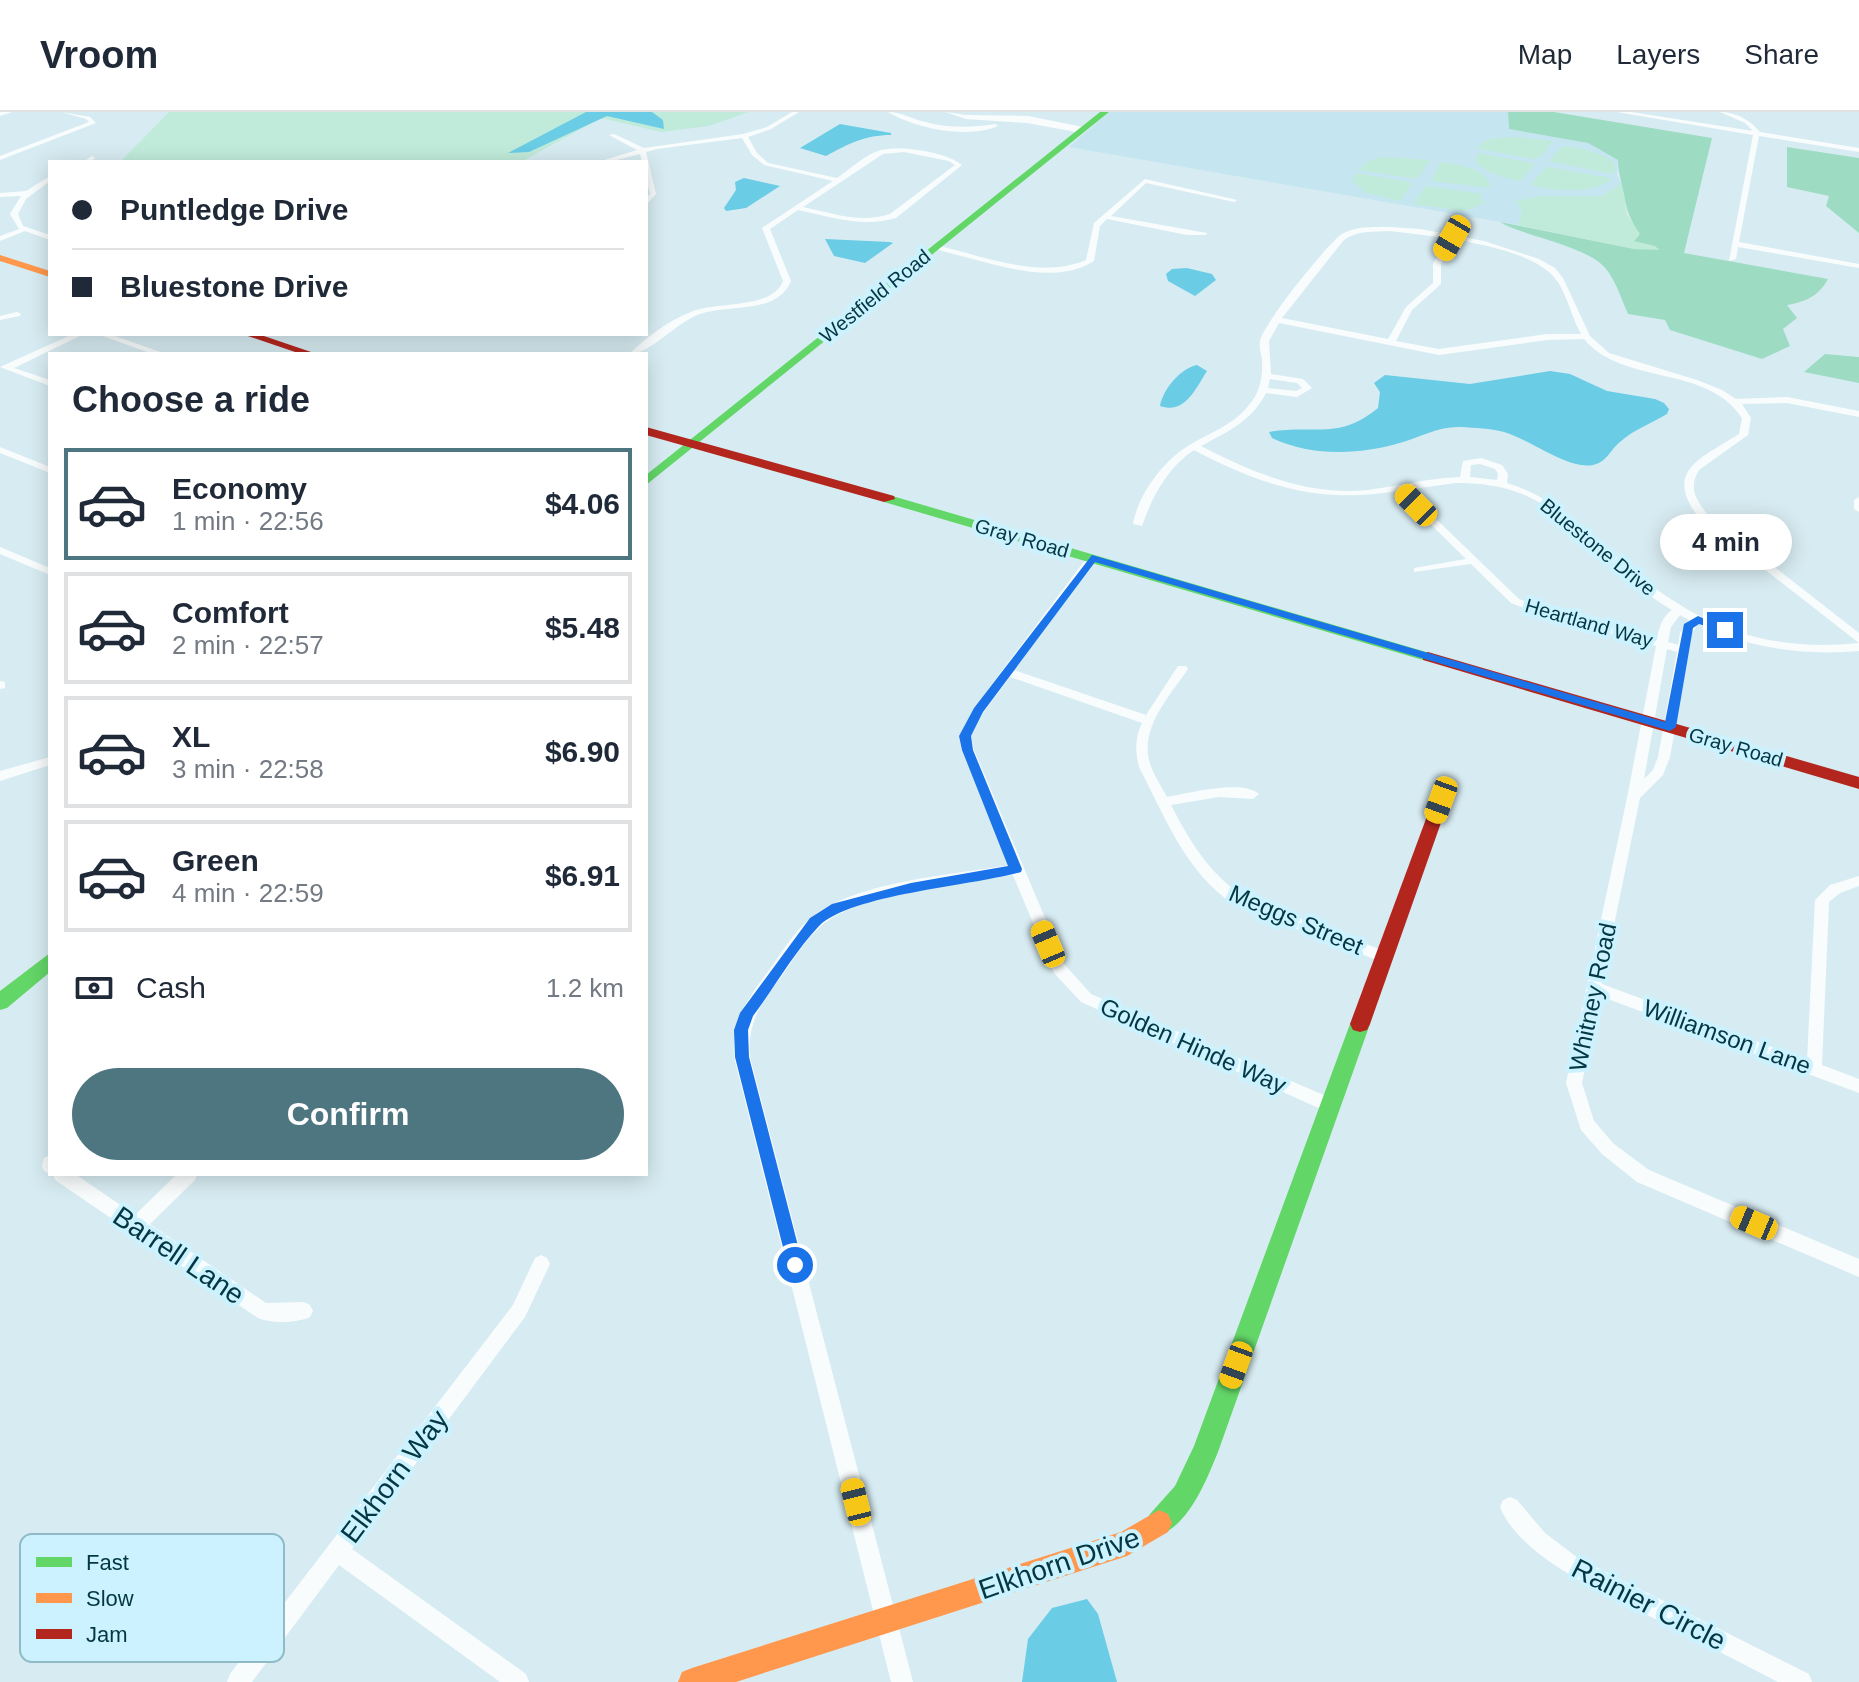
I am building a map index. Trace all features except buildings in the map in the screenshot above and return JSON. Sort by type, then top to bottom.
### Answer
[{"type":"street","points":[[0,114],[9,112]]},
{"type":"street","points":[[0,158],[93,123],[90,119],[64,112]]},
{"type":"street","points":[[608,160],[642,150],[744,136],[769,128],[796,112]]},
{"type":"street","points":[[891,112],[915,122],[960,130],[998,126],[1006,119]]},
{"type":"street","points":[[948,112],[966,117],[1083,129]]},
{"type":"street","name":"Westfield Road","points":[[648,479],[1105,112]]},
{"type":"street","points":[[1620,112],[1859,150]]},
{"type":"street","points":[[1727,113],[1748,112]]},
{"type":"street","points":[[1727,113],[1752,125],[1757,134],[1732,259]]},
{"type":"street","points":[[612,135],[642,150],[645,160]]},
{"type":"street","points":[[744,136],[754,154],[766,164],[838,180]]},
{"type":"street","points":[[636,352],[699,311],[766,300],[784,291],[787,281],[766,230],[796,207],[838,180],[888,151],[904,150],[958,163],[956,170],[893,216],[880,220],[854,219],[796,207]]},
{"type":"street","points":[[648,172],[653,194],[648,200]]},
{"type":"street","points":[[48,179],[27,193],[17,204],[14,214],[22,228],[48,237]]},
{"type":"street","points":[[936,247],[1037,269],[1070,269],[1090,261],[1095,232],[1106,217],[1145,181],[1234,200]]},
{"type":"street","points":[[0,195],[27,193]]},
{"type":"street","points":[[0,216],[14,214]]},
{"type":"street","points":[[1106,217],[1187,233],[1203,233]]},
{"type":"street","points":[[0,237],[22,228]]},
{"type":"street","points":[[1138,524],[1140,510],[1176,460],[1242,418],[1264,390],[1267,376],[1264,342],[1337,240],[1365,229],[1402,229],[1513,251],[1549,268],[1559,280],[1583,337],[1597,350],[1616,360],[1699,383],[1735,402],[1746,416],[1743,435],[1692,469],[1687,480],[1692,501],[1704,517],[1859,639]]},
{"type":"street","points":[[1390,344],[1409,309],[1437,284],[1437,264],[1452,238]]},
{"type":"street","points":[[1735,244],[1859,266]]},
{"type":"street","points":[[0,258],[48,273]]},
{"type":"street","points":[[0,318],[17,314]]},
{"type":"street","points":[[1278,320],[1390,344],[1451,352],[1547,337],[1583,337]]},
{"type":"street","points":[[3,367],[75,336]]},
{"type":"street","points":[[107,336],[156,352]]},
{"type":"street","points":[[254,336],[306,352]]},
{"type":"street","points":[[3,367],[48,382]]},
{"type":"street","points":[[1264,390],[1297,394],[1308,388],[1300,381],[1267,376]]},
{"type":"street","points":[[1735,402],[1787,400],[1859,414]]},
{"type":"street","name":"Gray Road","points":[[648,432],[1859,783]]},
{"type":"street","name":"Bluestone Drive","points":[[1195,447],[1247,473],[1316,491],[1346,494],[1465,478],[1502,484],[1554,507],[1646,587],[1698,619],[1741,635],[1790,647],[1859,647]]},
{"type":"street","points":[[0,450],[48,469]]},
{"type":"street","points":[[1465,478],[1466,463],[1481,461],[1499,467],[1503,474],[1502,484]]},
{"type":"street","name":"Heartland Way","points":[[1398,487],[1501,590],[1525,606],[1682,650]]},
{"type":"street","points":[[1859,500],[1859,509]]},
{"type":"street","points":[[0,550],[48,571]]},
{"type":"street","points":[[33,564],[48,556]]},
{"type":"street","name":"Golden Hinde Way","points":[[1092,558],[968,725],[965,736],[1016,869],[1059,969],[1086,998],[1329,1105]]},
{"type":"street","points":[[1418,570],[1471,561]]},
{"type":"street","name":"Whitney Road","points":[[1680,610],[1667,621],[1596,988],[1574,1083],[1587,1125],[1608,1149],[1643,1176],[1859,1268]]},
{"type":"street","name":"Whitney Road","points":[[1634,798],[1658,772],[1670,727],[1688,627],[1698,619]]},
{"type":"street","name":"Meggs Street","points":[[1182,669],[1150,721],[1141,739],[1140,752],[1203,871],[1227,894],[1384,957]]},
{"type":"street","points":[[1007,672],[1150,721]]},
{"type":"street","points":[[0,776],[48,762]]},
{"type":"street","points":[[1164,802],[1219,792],[1253,794]]},
{"type":"street","name":"Elkhorn Drive","points":[[692,1682],[1127,1543],[1155,1529],[1169,1517],[1193,1481],[1441,800]]},
{"type":"street","points":[[902,1682],[742,1057],[741,1030],[759,996],[815,922],[836,908],[911,888],[1016,869]]},
{"type":"street","points":[[1814,1070],[1822,900],[1835,889],[1859,881]]},
{"type":"street","points":[[0,1002],[48,963]]},
{"type":"street","name":"Williamson Lane","points":[[1596,988],[1859,1086]]},
{"type":"street","name":"Barrell Lane","points":[[64,1176],[264,1312],[304,1311]]},
{"type":"street","points":[[136,1226],[187,1176]]},
{"type":"street","name":"Elkhorn Way","points":[[284,1621],[519,1311],[541,1264]]},
{"type":"street","name":"Rainier Circle","points":[[1510,1507],[1538,1540],[1571,1565],[1801,1682]]},
{"type":"street","points":[[337,1551],[518,1682]]},
{"type":"street","name":"Elkhorn Way","points":[[238,1682],[253,1662]]},
{"type":"shaded area","points":[[1109,112],[1508,112],[1509,129],[1588,143],[1618,160],[1617,176],[1622,183],[1601,196],[1517,202],[1522,212],[1518,225],[1069,147]]},
{"type":"green space","points":[[169,112],[749,112],[709,126],[661,132],[601,118],[525,160],[122,160]]},
{"type":"green space","points":[[1508,112],[1554,112],[1712,138],[1684,253],[1828,279],[1811,297],[1787,305],[1797,318],[1783,329],[1790,346],[1762,359],[1670,330],[1665,320],[1628,314],[1614,282],[1601,264],[1575,249],[1500,222],[1634,249],[1659,250],[1655,246],[1634,241],[1640,234],[1628,210],[1618,160],[1588,143],[1509,129]]},
{"type":"green space","points":[[1516,137],[1553,141],[1539,158],[1532,159],[1475,148],[1489,139]]},
{"type":"green space","points":[[1563,146],[1602,155],[1614,162],[1615,170],[1612,174],[1549,161]]},
{"type":"green space","points":[[1787,147],[1859,158],[1859,233],[1826,206],[1829,196],[1787,187]]},
{"type":"green space","points":[[1477,153],[1534,165],[1520,181],[1514,180],[1481,167],[1476,163]]},
{"type":"green space","points":[[1382,157],[1430,160],[1418,177],[1412,178],[1359,170],[1366,162]]},
{"type":"green space","points":[[1440,162],[1478,171],[1488,181],[1490,188],[1432,181]]},
{"type":"green space","points":[[1547,167],[1610,178],[1610,181],[1592,188],[1571,190],[1530,185]]},
{"type":"green space","points":[[1355,173],[1412,184],[1399,201],[1367,193],[1353,182]]},
{"type":"green space","points":[[1622,183],[1627,215],[1641,234],[1634,240],[1655,246],[1660,251],[1634,249],[1518,225],[1522,212],[1516,201],[1541,196],[1601,196]]},
{"type":"green space","points":[[1426,186],[1482,194],[1480,199],[1487,202],[1465,211],[1413,204]]},
{"type":"green space","points":[[1825,354],[1859,357],[1859,383],[1804,372]]},
{"type":"water","points":[[586,112],[652,112],[663,120],[664,129],[607,116],[529,152],[508,153]]},
{"type":"water","points":[[840,124],[891,135],[857,141],[826,156],[800,148]]},
{"type":"water","points":[[744,178],[780,186],[746,208],[726,211],[724,208],[736,190],[735,182]]},
{"type":"water","points":[[825,239],[893,243],[865,263],[834,256]]},
{"type":"water","points":[[1187,268],[1212,274],[1216,280],[1195,296],[1168,281],[1166,274],[1172,269]]},
{"type":"water","points":[[1197,365],[1207,371],[1189,398],[1176,407],[1160,406],[1174,380]]},
{"type":"water","points":[[1550,371],[1570,374],[1607,391],[1655,399],[1669,409],[1667,414],[1625,438],[1605,459],[1593,465],[1572,463],[1515,436],[1488,429],[1445,428],[1370,450],[1337,452],[1287,444],[1272,438],[1269,432],[1350,425],[1378,408],[1380,392],[1374,383],[1385,375],[1470,384]]},
{"type":"water","points":[[1087,1599],[1098,1614],[1117,1682],[1022,1682],[1028,1639],[1052,1608]]},
{"type":"traffic: fast","points":[[648,479],[1105,112]]},
{"type":"traffic: fast","points":[[889,499],[1428,657]]},
{"type":"traffic: fast","points":[[0,1002],[48,963]]},
{"type":"traffic: fast","points":[[1159,1523],[1184,1495],[1205,1452],[1360,1024]]},
{"type":"traffic: slow","points":[[0,258],[48,273]]},
{"type":"traffic: slow","points":[[692,1682],[1127,1543],[1159,1523]]},
{"type":"traffic: jam","points":[[254,336],[306,352]]},
{"type":"traffic: jam","points":[[648,432],[889,499]]},
{"type":"traffic: jam","points":[[1428,657],[1859,783]]},
{"type":"traffic: jam","points":[[1360,1024],[1441,800]]},
{"type":"route","points":[[795,1265],[742,1057],[741,1030],[747,1013],[815,922],[836,908],[911,888],[1016,869],[965,736],[968,725],[1092,558],[1670,727],[1688,627],[1698,619],[1725,630]]}]
